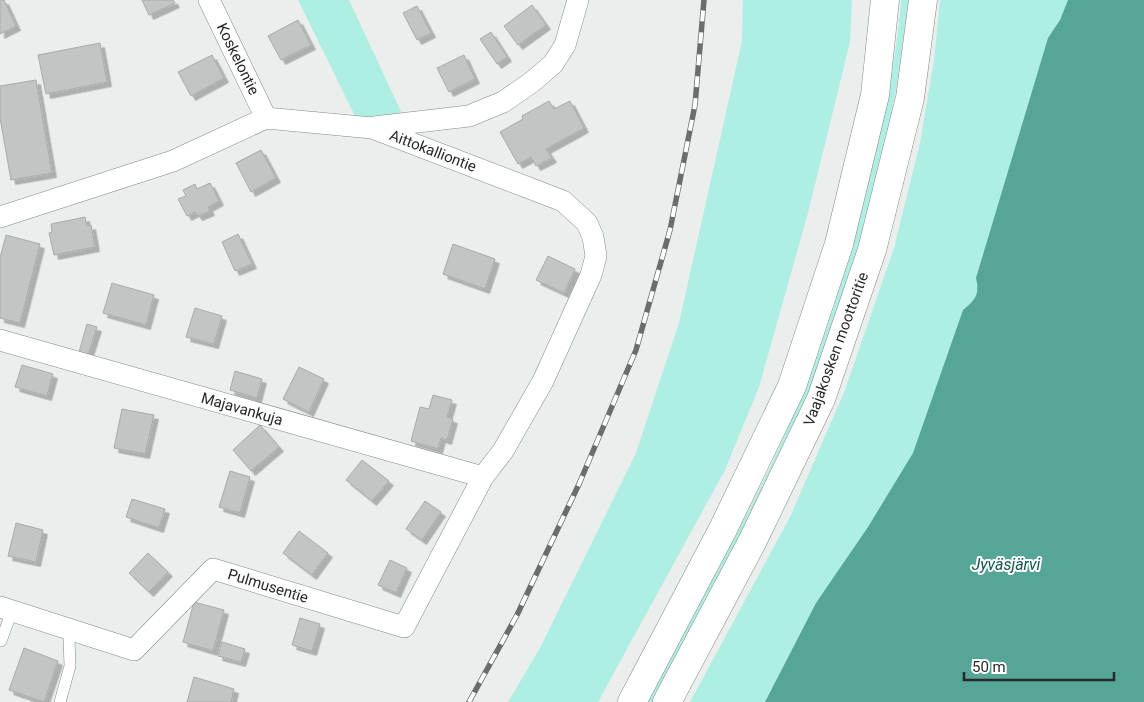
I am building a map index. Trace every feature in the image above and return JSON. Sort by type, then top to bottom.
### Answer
[{"type":"highway","name":"Vaajakosken moottoritie","points":[[632,702],[724,529],[792,386],[839,244],[874,95],[885,0]]},
{"type":"highway","name":"Vaajakosken moottoritie","points":[[667,702],[753,540],[821,399],[872,250],[910,98],[923,0]]},
{"type":"street","name":"Koskelontie","points":[[209,0],[266,118]]},
{"type":"street","points":[[372,128],[470,116],[503,102],[532,82],[553,64],[565,45],[578,0]]},
{"type":"street","name":"Aittokalliontie","points":[[266,118],[372,128],[563,201],[587,222],[593,237],[596,256],[591,275],[543,381],[503,451],[483,477]]},
{"type":"street","points":[[0,217],[173,161],[266,118]]},
{"type":"street","name":"Majavankuja","points":[[0,340],[483,477]]},
{"type":"street","name":"Pulmusentie","points":[[6,609],[134,650],[213,569],[404,628],[483,477]]},
{"type":"lane","points":[[1,641],[6,609]]},
{"type":"lane","points":[[60,702],[70,666],[70,629]]},
{"type":"shaded area","points":[[298,0],[349,0],[404,118],[358,122]]},
{"type":"shaded area","points":[[743,0],[852,0],[850,42],[808,213],[759,387],[725,470],[598,702],[508,702],[540,648],[636,453],[679,323],[742,41]]},
{"type":"shaded area","points":[[901,0],[909,0],[896,90],[881,168],[861,244],[810,391],[744,534],[653,702],[644,702],[758,492],[791,422],[822,341],[849,258],[871,173],[893,66]]},
{"type":"shaded area","points":[[940,0],[1144,0],[902,702],[690,702],[790,517],[845,390],[894,248],[920,143],[934,60]]},
{"type":"water","name":"Jyväsjärvi","points":[[1068,0],[1144,0],[1144,702],[765,702],[816,603],[868,527],[913,453],[963,310],[976,297],[976,278],[1048,38],[1060,20]]},
{"type":"building","points":[[0,0],[4,0],[16,26],[0,34]]},
{"type":"building","points":[[142,0],[173,0],[175,3],[149,15]]},
{"type":"building","points":[[532,5],[546,25],[518,45],[504,26]]},
{"type":"building","points":[[417,6],[431,33],[417,40],[403,13]]},
{"type":"building","points":[[298,20],[311,45],[281,60],[268,36]]},
{"type":"building","points":[[491,32],[507,57],[497,64],[480,39]]},
{"type":"building","points":[[100,43],[107,82],[46,94],[38,55]]},
{"type":"building","points":[[212,55],[224,78],[191,96],[178,72]]},
{"type":"building","points":[[464,55],[475,79],[449,92],[437,68]]},
{"type":"building","points":[[36,80],[52,173],[11,180],[0,118],[0,86]]},
{"type":"building","points":[[549,101],[554,109],[570,101],[584,128],[546,149],[552,158],[536,166],[531,157],[518,164],[500,132],[523,119],[522,116]]},
{"type":"building","points":[[261,150],[276,178],[251,192],[236,163]]},
{"type":"building","points":[[210,183],[219,201],[208,207],[210,211],[198,216],[195,212],[187,216],[178,199],[186,196],[183,190],[195,184],[197,189]]},
{"type":"building","points":[[85,217],[87,226],[91,225],[95,247],[54,255],[49,233],[52,232],[51,224]]},
{"type":"building","points":[[238,234],[252,264],[235,271],[222,242]]},
{"type":"building","points":[[6,235],[40,244],[20,323],[0,318],[0,258]]},
{"type":"building","points":[[453,244],[495,259],[485,289],[443,274]]},
{"type":"building","points":[[548,256],[575,269],[564,293],[536,280]]},
{"type":"building","points":[[112,283],[154,295],[146,325],[103,313]]},
{"type":"building","points":[[195,308],[222,316],[214,344],[186,337]]},
{"type":"building","points":[[87,324],[97,327],[88,355],[79,352]]},
{"type":"building","points":[[22,365],[53,374],[47,396],[15,387]]},
{"type":"building","points":[[299,367],[324,379],[309,412],[283,399]]},
{"type":"building","points":[[235,371],[262,379],[257,398],[230,390]]},
{"type":"building","points":[[433,395],[452,400],[447,417],[453,419],[447,440],[441,438],[438,449],[411,441],[420,407],[429,409]]},
{"type":"building","points":[[122,409],[154,415],[145,454],[114,448]]},
{"type":"building","points":[[260,425],[279,447],[251,471],[233,450]]},
{"type":"building","points":[[362,460],[389,481],[372,501],[346,480]]},
{"type":"building","points":[[230,471],[250,477],[240,513],[219,507]]},
{"type":"building","points":[[132,499],[165,509],[159,528],[126,517]]},
{"type":"building","points":[[425,501],[441,512],[422,540],[406,529]]},
{"type":"building","points":[[16,523],[43,530],[36,562],[8,556]]},
{"type":"building","points":[[299,531],[328,553],[312,575],[283,553]]},
{"type":"building","points":[[148,553],[168,572],[149,592],[129,573]]},
{"type":"building","points":[[390,560],[407,568],[396,593],[378,585]]},
{"type":"building","points":[[194,602],[224,610],[213,651],[183,642]]},
{"type":"building","points":[[300,618],[320,624],[312,651],[292,645]]},
{"type":"building","points":[[222,642],[245,649],[241,662],[218,656]]},
{"type":"building","points":[[24,648],[58,661],[44,702],[9,690]]},
{"type":"building","points":[[194,677],[234,689],[231,702],[187,702]]},
{"type":"railway","points":[[469,702],[517,615],[579,484],[636,350],[670,230],[695,105],[704,0]]}]
